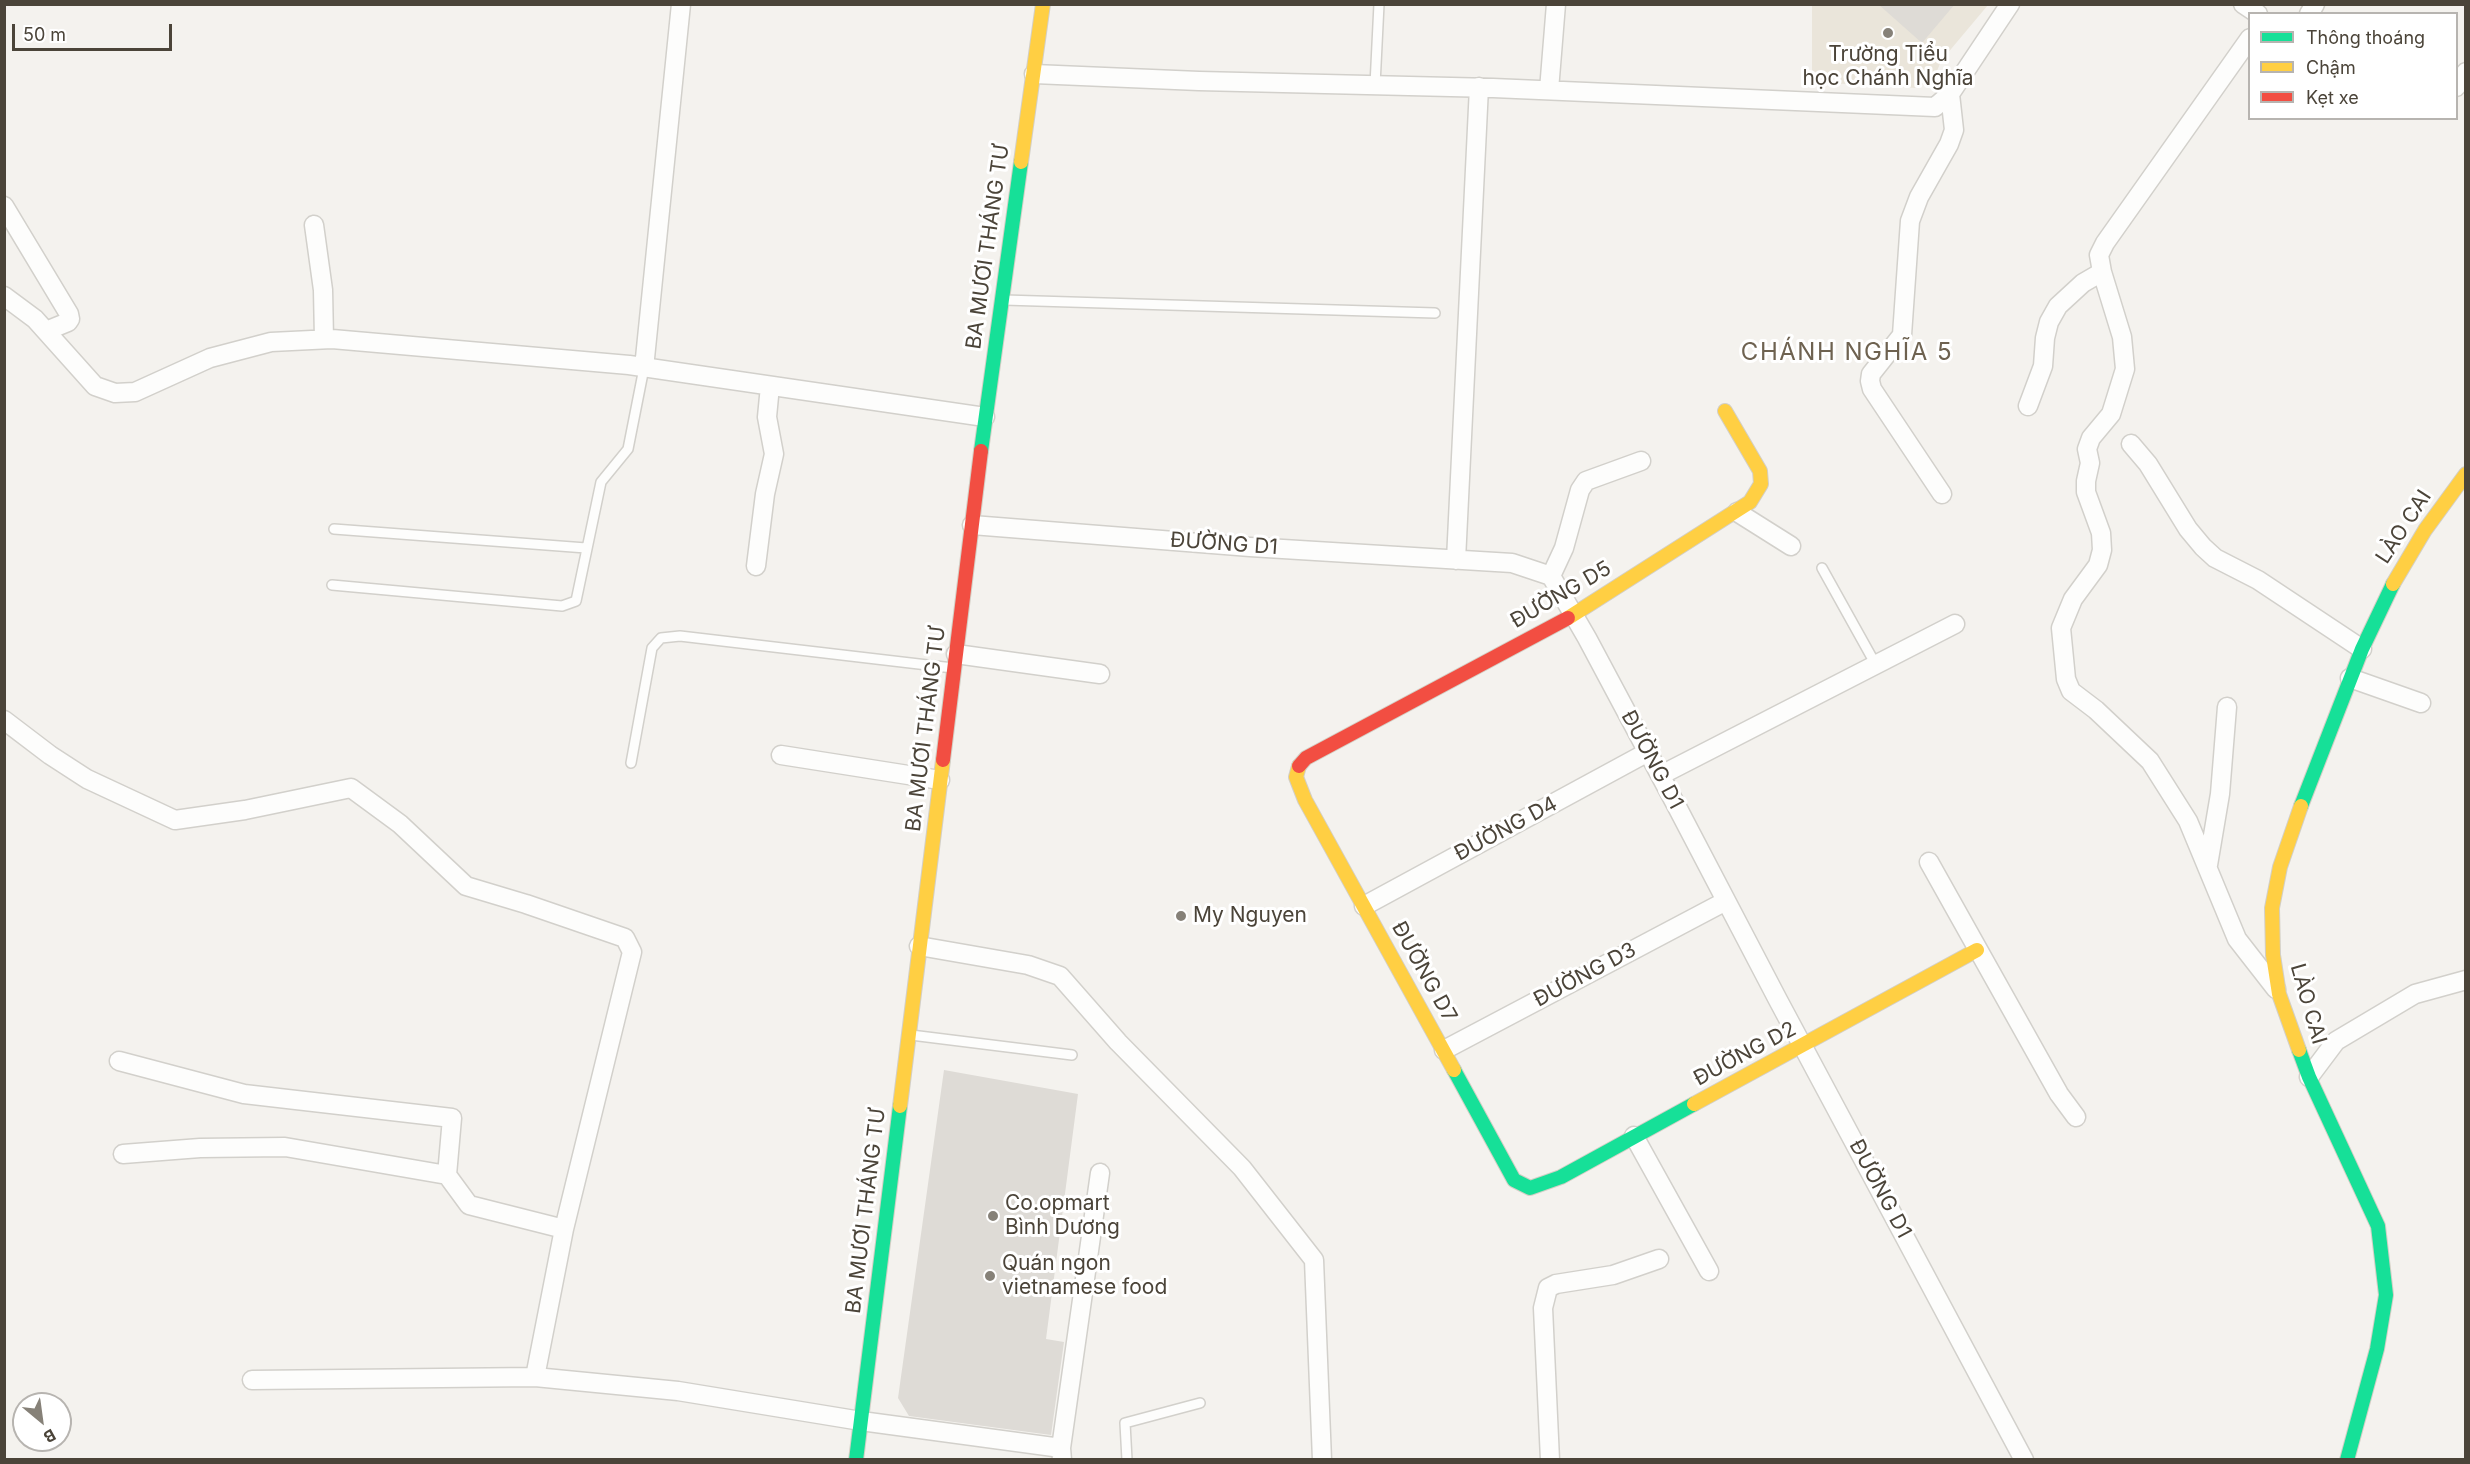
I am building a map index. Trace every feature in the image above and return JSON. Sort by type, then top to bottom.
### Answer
[{"type":"street","points":[[644,368],[681,4]]},
{"type":"street","name":"BA MƯƠI THÁNG TƯ","points":[[856,1460],[985,417],[1043,4]]},
{"type":"street","points":[[1549,90],[1556,4]]},
{"type":"street","points":[[1034,74],[1199,81],[1479,87],[1935,107],[1950,94],[2010,4]]},
{"type":"street","points":[[2248,41],[2105,243],[2099,255],[2102,273],[2122,337],[2125,369],[2111,414],[2091,438],[2087,449],[2090,463],[2086,492],[2101,533],[2102,550],[2098,565],[2073,599],[2061,628],[2066,679],[2071,690],[2096,710],[2150,761],[2188,821],[2237,939],[2279,994]]},
{"type":"street","points":[[2458,85],[2466,72]]},
{"type":"street","points":[[1456,560],[1479,87]]},
{"type":"street","points":[[1942,494],[1872,389],[1870,381],[1871,374],[1902,336],[1910,221],[1919,197],[1949,144],[1954,130],[1950,94]]},
{"type":"street","points":[[4,206],[69,314],[68,322],[46,331]]},
{"type":"street","points":[[314,225],[323,290],[324,339]]},
{"type":"street","points":[[2028,406],[2043,366],[2049,322],[2058,306],[2083,283],[2102,273]]},
{"type":"street","points":[[4,296],[35,320],[95,386],[115,393],[135,392],[210,358],[271,342],[324,339],[412,345],[644,368],[985,417]]},
{"type":"street","points":[[756,566],[765,494],[774,454],[767,417],[770,386]]},
{"type":"street","name":"ĐƯỜNG D5","points":[[1299,767],[1306,758],[1573,615],[1737,512],[1757,492],[1761,484],[1760,471],[1725,411]]},
{"type":"street","points":[[2131,444],[2148,464],[2188,529],[2215,558],[2258,580],[2362,649]]},
{"type":"street","points":[[1551,576],[1564,548],[1580,490],[1587,481],[1641,461]]},
{"type":"street","name":"LÀO CAI","points":[[2347,1460],[2377,1349],[2385,1295],[2378,1226],[2309,1077],[2279,994],[2273,955],[2272,908],[2280,867],[2328,732],[2362,649],[2397,575],[2425,530],[2466,474]]},
{"type":"street","points":[[1737,512],[1791,546]]},
{"type":"street","name":"ĐƯỜNG D1","points":[[972,525],[1512,563],[1551,576],[1661,776],[2024,1460]]},
{"type":"street","points":[[1661,776],[1955,624]]},
{"type":"street","points":[[955,661],[1100,674]]},
{"type":"street","points":[[2350,678],[2421,703]]},
{"type":"street","points":[[2208,865],[2220,794],[2227,707]]},
{"type":"street","points":[[4,720],[50,755],[87,779],[175,820],[245,810],[351,788],[400,824],[466,886],[625,938],[632,952],[564,1229],[535,1377]]},
{"type":"street","name":"ĐƯỜNG D4","points":[[1364,906],[1648,752]]},
{"type":"street","points":[[781,755],[940,780]]},
{"type":"street","name":"ĐƯỜNG D7","points":[[1299,767],[1296,777],[1305,800],[1514,1180],[1530,1188]]},
{"type":"street","points":[[1929,862],[2059,1095],[2076,1117]]},
{"type":"street","name":"ĐƯỜNG D3","points":[[1444,1050],[1726,901]]},
{"type":"street","points":[[919,946],[1028,965],[1060,976],[1118,1042],[1249,1177],[1314,1260],[1322,1460]]},
{"type":"street","name":"ĐƯỜNG D2","points":[[1530,1188],[1560,1177],[1803,1047],[1977,950]]},
{"type":"street","points":[[2309,1077],[2336,1041],[2415,994],[2466,980]]},
{"type":"street","points":[[119,1062],[244,1094],[452,1118],[447,1175],[469,1206],[564,1229]]},
{"type":"street","points":[[1634,1136],[1709,1271]]},
{"type":"street","points":[[123,1154],[200,1148],[285,1147],[447,1175]]},
{"type":"street","points":[[252,1380],[535,1377],[678,1391],[1062,1454],[1100,1173]]},
{"type":"street","points":[[1550,1460],[1543,1308],[1548,1288],[1556,1284],[1613,1275],[1659,1259]]},
{"type":"lane","points":[[1375,85],[1379,4]]},
{"type":"lane","points":[[1002,300],[1435,313]]},
{"type":"lane","points":[[332,585],[562,606],[576,601],[601,482],[624,457],[631,440],[644,368]]},
{"type":"lane","points":[[334,529],[586,548]]},
{"type":"lane","points":[[1822,567],[1876,665]]},
{"type":"lane","points":[[631,763],[652,648],[661,638],[680,636],[955,661]]},
{"type":"lane","points":[[909,1034],[1072,1055]]},
{"type":"lane","points":[[1126,1460],[1125,1423],[1200,1403]]},
{"type":"shaded area","name":"Trường Tiểu học Chánh Nghĩa","points":[[1812,5],[1988,5],[1941,61],[1929,81],[1916,88],[1812,82]]},
{"type":"building","points":[[1878,4],[1955,4],[1922,43]]},
{"type":"building","name":"Co.opmart Bình Dương","points":[[944,1070],[1078,1094],[1046,1339],[1064,1342],[1051,1435],[909,1416],[898,1398]]},
{"type":"traffic: fast","points":[[981,451],[1021,162]]},
{"type":"traffic: fast","points":[[2301,806],[2362,649],[2393,584]]},
{"type":"traffic: fast","points":[[2299,1050],[2309,1077],[2378,1226],[2386,1295],[2377,1349],[2347,1460]]},
{"type":"traffic: fast","points":[[1454,1070],[1514,1180],[1530,1188],[1561,1177],[1694,1104]]},
{"type":"traffic: fast","points":[[856,1460],[900,1106]]},
{"type":"traffic: slow","points":[[1021,162],[1043,4]]},
{"type":"traffic: slow","points":[[1568,618],[1750,502],[1761,484],[1760,471],[1725,411]]},
{"type":"traffic: slow","points":[[2393,584],[2425,530],[2466,474]]},
{"type":"traffic: slow","points":[[900,1106],[943,760]]},
{"type":"traffic: slow","points":[[1299,766],[1296,777],[1305,800],[1454,1070]]},
{"type":"traffic: slow","points":[[2299,1050],[2279,994],[2273,955],[2272,908],[2280,867],[2301,806]]},
{"type":"traffic: slow","points":[[1694,1104],[1977,950]]},
{"type":"traffic: jam","points":[[943,760],[981,451]]},
{"type":"traffic: jam","points":[[1299,766],[1306,758],[1568,618]]},
{"type":"place","name":"Trường Tiểu học Chánh Nghĩa","points":[[1888,33]]},
{"type":"place","name":"My Nguyen","points":[[1181,916]]},
{"type":"place","name":"Co.opmart Bình Dương","points":[[993,1216]]},
{"type":"place","name":"Quán ngon vietnamese food","points":[[990,1276]]},
{"type":"district","name":"CHÁNH NGHĨA 5","points":[[1847,353]]}]
